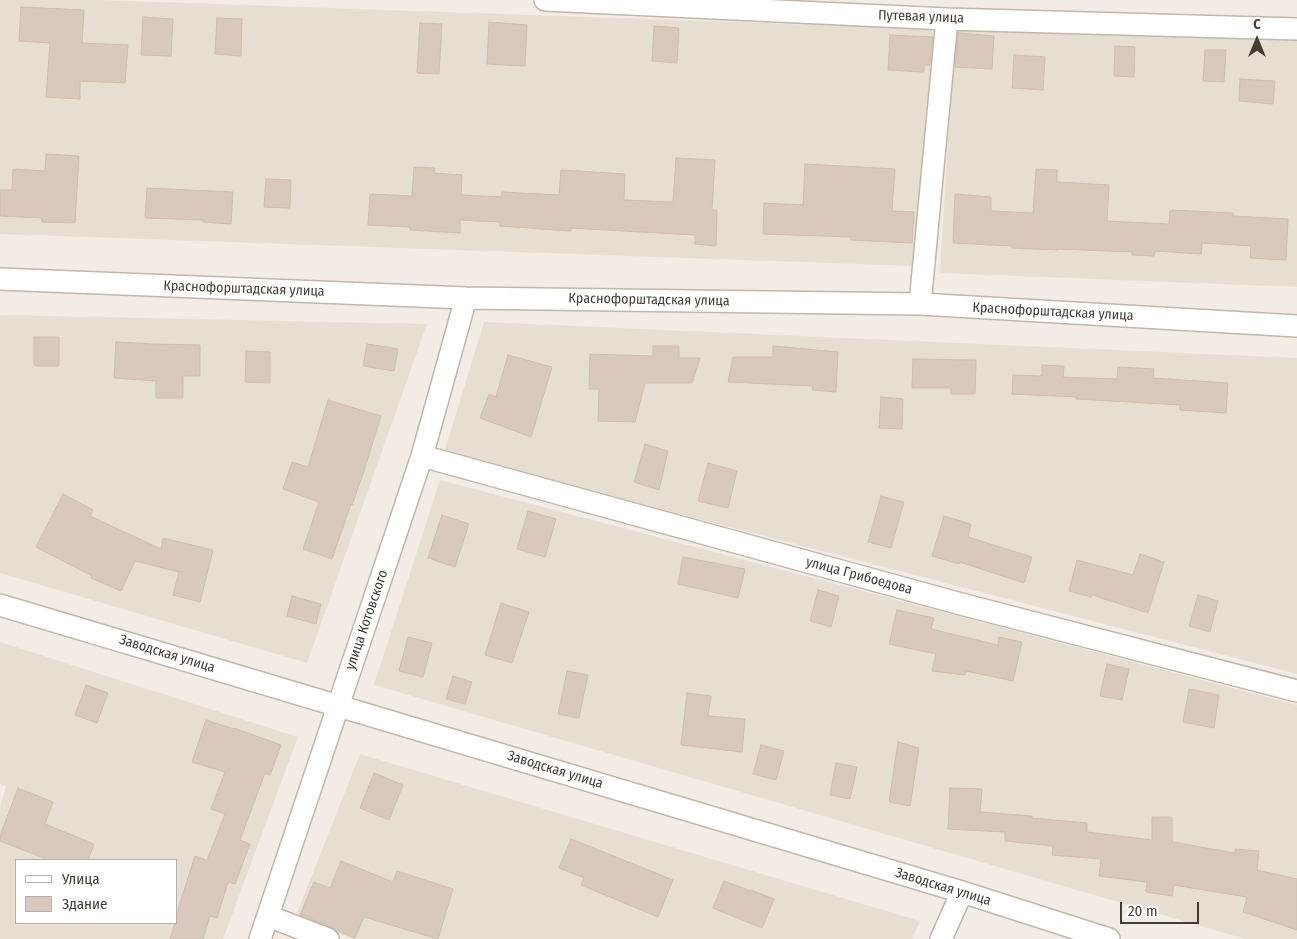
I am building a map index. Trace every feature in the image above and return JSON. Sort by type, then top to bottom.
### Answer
[{"type":"street","name":"Путевая улица","points":[[545,0],[947,18],[1297,29]]},
{"type":"street","points":[[920,304],[947,18]]},
{"type":"street","name":"Краснофорштадская улица","points":[[0,279],[466,298],[920,304],[1297,326]]},
{"type":"street","name":"улица Котовского","points":[[260,939],[422,456],[466,298]]},
{"type":"street","name":"улица Грибоедова","points":[[422,456],[961,604],[1297,691]]},
{"type":"street","name":"Заводская улица","points":[[0,605],[962,892],[1109,939]]},
{"type":"street","points":[[941,939],[962,892]]},
{"type":"street","points":[[268,916],[328,939]]},
{"type":"shaded area","points":[[0,0],[101,0],[933,29],[915,266],[0,234]]},
{"type":"shaded area","points":[[955,26],[1297,38],[1297,287],[940,273]]},
{"type":"shaded area","points":[[0,315],[427,324],[307,663],[0,573]]},
{"type":"shaded area","points":[[484,322],[1297,358],[1297,674],[444,453]]},
{"type":"shaded area","points":[[440,480],[1297,705],[1297,939],[1245,939],[374,685]]},
{"type":"shaded area","points":[[0,642],[298,737],[223,939],[0,939],[0,808],[6,786],[0,784]]},
{"type":"shaded area","points":[[360,754],[920,921],[912,939],[353,939],[295,918]]},
{"type":"building","points":[[21,7],[84,10],[82,43],[128,45],[125,83],[80,81],[80,99],[46,97],[50,43],[19,41]]},
{"type":"building","points":[[143,17],[173,19],[171,56],[141,55]]},
{"type":"building","points":[[217,18],[242,19],[241,56],[215,54]]},
{"type":"building","points":[[489,22],[527,25],[525,66],[487,64]]},
{"type":"building","points":[[420,23],[442,24],[439,74],[417,73]]},
{"type":"building","points":[[654,26],[679,28],[677,63],[652,61]]},
{"type":"building","points":[[958,33],[994,36],[992,69],[955,67]]},
{"type":"building","points":[[890,35],[933,37],[930,65],[924,65],[924,72],[888,70]]},
{"type":"building","points":[[1115,46],[1135,47],[1134,77],[1114,76]]},
{"type":"building","points":[[1205,50],[1226,50],[1224,82],[1203,81]]},
{"type":"building","points":[[1014,55],[1045,57],[1043,90],[1012,88]]},
{"type":"building","points":[[1240,79],[1275,81],[1273,104],[1239,101]]},
{"type":"building","points":[[46,154],[79,156],[75,223],[42,222],[42,218],[0,216],[0,190],[12,190],[13,169],[45,171]]},
{"type":"building","points":[[676,158],[715,160],[712,210],[717,210],[716,246],[695,244],[695,235],[571,228],[571,231],[500,226],[500,222],[460,220],[460,233],[410,230],[410,227],[368,225],[370,194],[412,196],[414,167],[435,168],[434,173],[462,175],[461,195],[502,197],[502,192],[559,195],[561,170],[625,174],[624,200],[673,202]]},
{"type":"building","points":[[805,164],[895,169],[892,211],[914,212],[912,243],[851,240],[851,237],[763,234],[764,203],[803,205]]},
{"type":"building","points":[[1036,169],[1057,170],[1057,182],[1109,185],[1107,221],[1169,224],[1170,210],[1233,213],[1233,216],[1288,219],[1286,260],[1250,258],[1251,246],[1202,243],[1201,254],[1155,251],[1154,256],[1132,255],[1132,252],[1012,248],[1012,246],[953,243],[955,194],[991,197],[991,211],[1033,213]]},
{"type":"building","points":[[266,179],[291,180],[290,208],[264,207]]},
{"type":"building","points":[[147,188],[233,192],[231,224],[203,222],[203,220],[145,218]]},
{"type":"building","points":[[34,337],[59,337],[59,366],[34,366]]},
{"type":"building","points":[[116,342],[200,345],[200,376],[183,376],[183,398],[156,398],[156,381],[114,378]]},
{"type":"building","points":[[367,344],[398,349],[394,371],[363,366]]},
{"type":"building","points":[[653,346],[679,346],[679,358],[700,358],[692,383],[645,383],[635,422],[598,421],[599,389],[589,389],[590,354],[653,356]]},
{"type":"building","points":[[773,346],[838,352],[836,392],[812,390],[813,386],[728,382],[733,357],[773,357]]},
{"type":"building","points":[[246,351],[270,352],[270,383],[245,382]]},
{"type":"building","points":[[508,355],[552,367],[531,437],[480,418],[489,394],[496,397]]},
{"type":"building","points":[[913,359],[976,360],[975,394],[951,394],[951,388],[912,388]]},
{"type":"building","points":[[1042,365],[1064,366],[1063,377],[1117,379],[1118,367],[1154,369],[1153,378],[1228,383],[1226,413],[1180,410],[1180,405],[1012,394],[1013,375],[1042,376]]},
{"type":"building","points":[[881,397],[903,399],[902,429],[879,428]]},
{"type":"building","points":[[328,400],[381,416],[364,471],[332,559],[303,549],[319,502],[283,489],[292,462],[308,467]]},
{"type":"building","points":[[645,444],[668,451],[659,490],[634,482]]},
{"type":"building","points":[[708,463],[737,471],[728,508],[698,501]]},
{"type":"building","points":[[63,494],[93,510],[90,516],[161,549],[163,538],[213,550],[200,602],[173,595],[179,572],[135,561],[121,591],[91,578],[92,576],[36,547]]},
{"type":"building","points":[[881,496],[904,502],[891,548],[868,542]]},
{"type":"building","points":[[528,511],[556,519],[545,557],[517,549]]},
{"type":"building","points":[[442,515],[469,524],[455,567],[428,558]]},
{"type":"building","points":[[944,516],[971,524],[968,537],[1032,557],[1024,583],[960,562],[959,564],[932,556]]},
{"type":"building","points":[[1140,554],[1164,562],[1148,613],[1092,595],[1091,597],[1069,591],[1077,560],[1133,575]]},
{"type":"building","points":[[683,557],[745,569],[738,598],[678,584]]},
{"type":"building","points":[[818,590],[839,596],[831,627],[810,621]]},
{"type":"building","points":[[1198,595],[1218,601],[1210,632],[1189,626]]},
{"type":"building","points":[[292,596],[321,604],[316,624],[287,616]]},
{"type":"building","points":[[501,603],[529,612],[512,663],[485,655]]},
{"type":"building","points":[[897,610],[934,618],[931,629],[998,645],[999,637],[1022,642],[1013,681],[966,671],[965,675],[932,671],[936,654],[889,644]]},
{"type":"building","points":[[408,637],[432,643],[423,677],[399,671]]},
{"type":"building","points":[[1107,664],[1129,669],[1122,700],[1100,696]]},
{"type":"building","points":[[567,671],[588,675],[579,718],[558,714]]},
{"type":"building","points":[[453,676],[472,682],[465,704],[446,699]]},
{"type":"building","points":[[86,685],[108,693],[97,723],[75,715]]},
{"type":"building","points":[[1189,689],[1219,695],[1214,728],[1183,722]]},
{"type":"building","points":[[687,693],[711,696],[708,716],[745,719],[742,752],[681,745]]},
{"type":"building","points":[[206,720],[281,745],[270,775],[265,773],[240,840],[250,844],[235,884],[228,882],[217,918],[210,916],[203,939],[170,939],[175,924],[178,924],[179,906],[195,856],[207,860],[225,814],[211,809],[225,772],[192,762]]},
{"type":"building","points":[[898,742],[919,748],[910,806],[889,802]]},
{"type":"building","points":[[761,745],[784,751],[776,780],[753,774]]},
{"type":"building","points":[[836,763],[857,767],[850,799],[830,795]]},
{"type":"building","points":[[374,773],[403,785],[389,820],[360,808]]},
{"type":"building","points":[[18,788],[53,802],[45,824],[94,844],[88,859],[46,859],[0,841],[0,836]]},
{"type":"building","points":[[950,788],[982,789],[980,812],[1087,823],[1087,832],[1152,840],[1152,817],[1172,817],[1172,842],[1235,853],[1235,849],[1259,851],[1257,870],[1297,879],[1297,930],[1243,912],[1247,897],[1174,885],[1172,896],[1146,892],[1147,882],[1099,876],[1101,859],[1052,855],[1053,846],[1005,841],[1005,832],[948,829]]},
{"type":"building","points":[[571,839],[673,880],[658,917],[581,885],[584,878],[559,868]]},
{"type":"building","points":[[341,861],[393,882],[397,871],[453,889],[438,939],[364,917],[355,938],[300,915],[314,882],[330,888]]},
{"type":"building","points":[[724,881],[774,899],[762,928],[713,908]]}]
